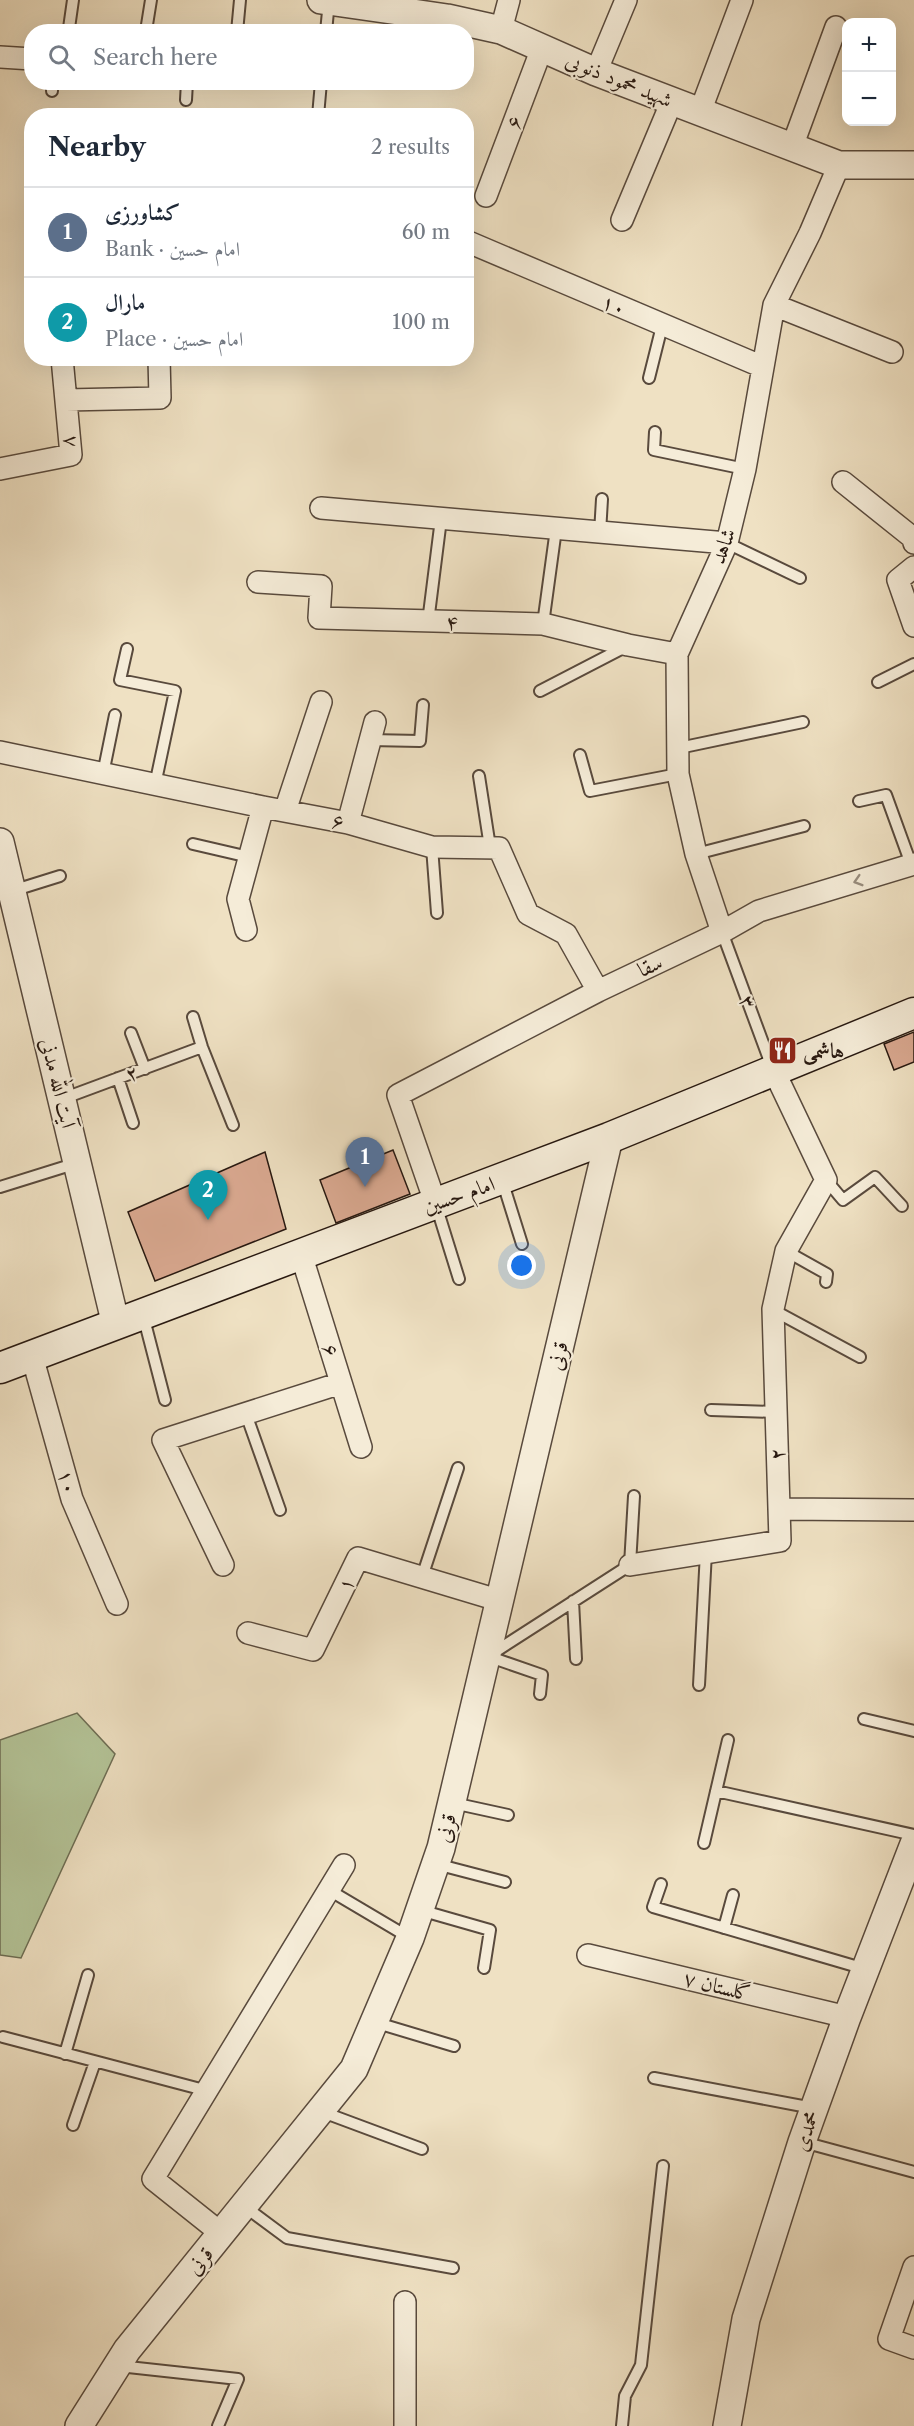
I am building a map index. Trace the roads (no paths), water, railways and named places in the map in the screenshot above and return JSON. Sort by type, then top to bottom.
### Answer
[{"type":"main road","name":"امام حسین","points":[[0,1368],[435,1202],[502,1180],[914,1013]]},
{"type":"street","points":[[501,30],[509,0]]},
{"type":"street","points":[[596,72],[626,0]]},
{"type":"street","points":[[700,112],[742,0]]},
{"type":"street","name":"شهید محمود ذنوبی","points":[[325,1],[446,9],[501,30],[596,72],[839,165],[914,165]]},
{"type":"street","points":[[792,147],[836,27]]},
{"type":"street","name":"۶","points":[[486,196],[542,48]]},
{"type":"street","points":[[0,57],[24,58]]},
{"type":"street","points":[[621,220],[672,101]]},
{"type":"street","name":"شاهد","points":[[722,932],[696,854],[678,774],[677,654],[727,543],[745,469],[774,305],[810,233],[839,165]]},
{"type":"street","name":"۱۰","points":[[474,244],[763,367]]},
{"type":"street","points":[[774,305],[892,352]]},
{"type":"street","name":"۸","points":[[0,469],[71,455],[63,366]]},
{"type":"street","points":[[66,400],[160,398],[159,366]]},
{"type":"street","points":[[843,482],[914,538],[914,543]]},
{"type":"street","points":[[321,508],[727,543]]},
{"type":"street","points":[[914,567],[898,580],[914,626]]},
{"type":"street","name":"۴","points":[[258,582],[321,586],[319,618],[543,624],[628,645],[677,654]]},
{"type":"street","points":[[285,812],[321,702]]},
{"type":"street","points":[[348,823],[372,731]]},
{"type":"street","name":"۶","points":[[0,753],[348,823],[432,847],[490,847]]},
{"type":"street","points":[[246,930],[238,899],[263,807]]},
{"type":"street","name":"آیت الله مدنی","points":[[0,842],[6,893],[77,1163],[130,1320]]},
{"type":"street","points":[[490,847],[499,848],[528,914],[566,934],[598,991]]},
{"type":"street","name":"سقا","points":[[435,1202],[398,1095],[598,991],[722,932],[759,911],[913,864]]},
{"type":"street","points":[[774,1071],[826,1180]]},
{"type":"street","name":"قرنی","points":[[79,2426],[134,2341],[354,2069],[410,1938],[436,1864],[452,1803],[609,1138]]},
{"type":"street","name":"۲","points":[[630,1564],[780,1541],[773,1309],[786,1251],[826,1180]]},
{"type":"street","name":"۶","points":[[301,1254],[361,1447]]},
{"type":"street","name":"۱۰","points":[[32,1356],[72,1498],[117,1604]]},
{"type":"street","points":[[223,1565],[163,1440],[341,1383]]},
{"type":"street","points":[[779,1509],[914,1510]]},
{"type":"street","name":"۱","points":[[248,1633],[313,1650],[358,1558],[501,1601]]},
{"type":"street","name":"محمدی","points":[[727,2426],[746,2319],[802,2142],[847,2017],[914,1844]]},
{"type":"street","points":[[222,2234],[153,2179],[344,1865]]},
{"type":"street","name":"گلستان ۷","points":[[588,1955],[847,2017]]},
{"type":"street","points":[[914,2267],[889,2340],[914,2348]]},
{"type":"street","points":[[405,2302],[405,2426]]},
{"type":"lane","points":[[70,24],[73,0]]},
{"type":"lane","points":[[147,24],[151,0]]},
{"type":"lane","points":[[238,24],[240,0]]},
{"type":"lane","points":[[325,1],[326,24]]},
{"type":"lane","points":[[186,100],[187,90]]},
{"type":"lane","points":[[319,108],[320,90]]},
{"type":"lane","points":[[649,378],[662,326]]},
{"type":"lane","points":[[655,432],[654,450],[745,469]]},
{"type":"lane","points":[[600,533],[602,499]]},
{"type":"lane","points":[[428,622],[441,519]]},
{"type":"lane","points":[[543,624],[556,530]]},
{"type":"lane","points":[[727,543],[800,578]]},
{"type":"lane","points":[[540,691],[628,645]]},
{"type":"lane","points":[[127,649],[120,680],[175,691],[155,785]]},
{"type":"lane","points":[[878,682],[914,664]]},
{"type":"lane","points":[[372,731],[420,741],[423,705]]},
{"type":"lane","points":[[103,774],[116,715]]},
{"type":"lane","points":[[678,748],[803,722]]},
{"type":"lane","points":[[580,755],[590,791],[678,774]]},
{"type":"lane","points":[[479,776],[490,847]]},
{"type":"lane","points":[[859,801],[886,795],[913,864]]},
{"type":"lane","points":[[696,854],[804,826]]},
{"type":"lane","points":[[193,844],[249,857]]},
{"type":"lane","points":[[432,847],[437,913]]},
{"type":"lane","points":[[6,893],[60,876]]},
{"type":"lane","name":"۳","points":[[722,932],[774,1071]]},
{"type":"lane","points":[[193,1017],[202,1047],[233,1125]]},
{"type":"lane","points":[[131,1032],[145,1069]]},
{"type":"lane","name":"۲","points":[[62,1099],[202,1047]]},
{"type":"lane","points":[[118,1078],[133,1123]]},
{"type":"lane","points":[[0,1187],[77,1163]]},
{"type":"lane","points":[[826,1180],[843,1200],[875,1177],[902,1206]]},
{"type":"lane","points":[[502,1180],[522,1244]]},
{"type":"lane","points":[[435,1202],[459,1279]]},
{"type":"lane","points":[[786,1251],[827,1274],[826,1282]]},
{"type":"lane","points":[[773,1309],[860,1357]]},
{"type":"lane","points":[[130,1320],[165,1400]]},
{"type":"lane","points":[[711,1410],[776,1413]]},
{"type":"lane","points":[[246,1414],[280,1510]]},
{"type":"lane","points":[[422,1577],[458,1468]]},
{"type":"lane","points":[[630,1564],[634,1496]]},
{"type":"lane","points":[[699,1685],[706,1552]]},
{"type":"lane","name":"۲","points":[[488,1656],[630,1564]]},
{"type":"lane","points":[[573,1601],[576,1659]]},
{"type":"lane","points":[[488,1656],[542,1675],[540,1694]]},
{"type":"lane","points":[[864,1719],[914,1731]]},
{"type":"lane","points":[[704,1843],[728,1740]]},
{"type":"lane","points":[[716,1791],[914,1835]]},
{"type":"lane","points":[[452,1803],[508,1815]]},
{"type":"lane","points":[[436,1864],[505,1882]]},
{"type":"lane","points":[[661,1884],[653,1907],[866,1969]]},
{"type":"lane","points":[[329,1890],[410,1938]]},
{"type":"lane","points":[[724,1928],[733,1895]]},
{"type":"lane","points":[[420,1910],[490,1930],[484,1968]]},
{"type":"lane","points":[[65,2054],[88,1975]]},
{"type":"lane","points":[[374,2022],[454,2046]]},
{"type":"lane","points":[[3,2037],[208,2091]]},
{"type":"lane","points":[[73,2125],[95,2062]]},
{"type":"lane","points":[[654,2078],[814,2108]]},
{"type":"lane","points":[[320,2111],[422,2149]]},
{"type":"lane","points":[[802,2142],[914,2172]]},
{"type":"lane","points":[[622,2426],[625,2396],[640,2365],[663,2166]]},
{"type":"lane","points":[[244,2205],[287,2238],[453,2268]]},
{"type":"lane","points":[[117,2366],[238,2379],[218,2426]]},
{"type":"place","name":"هاشمی","points":[[782,1051]]},
{"type":"place","name":"کشاورزی","points":[[365,1187]]},
{"type":"place","name":"مارال","points":[[208,1220]]}]
